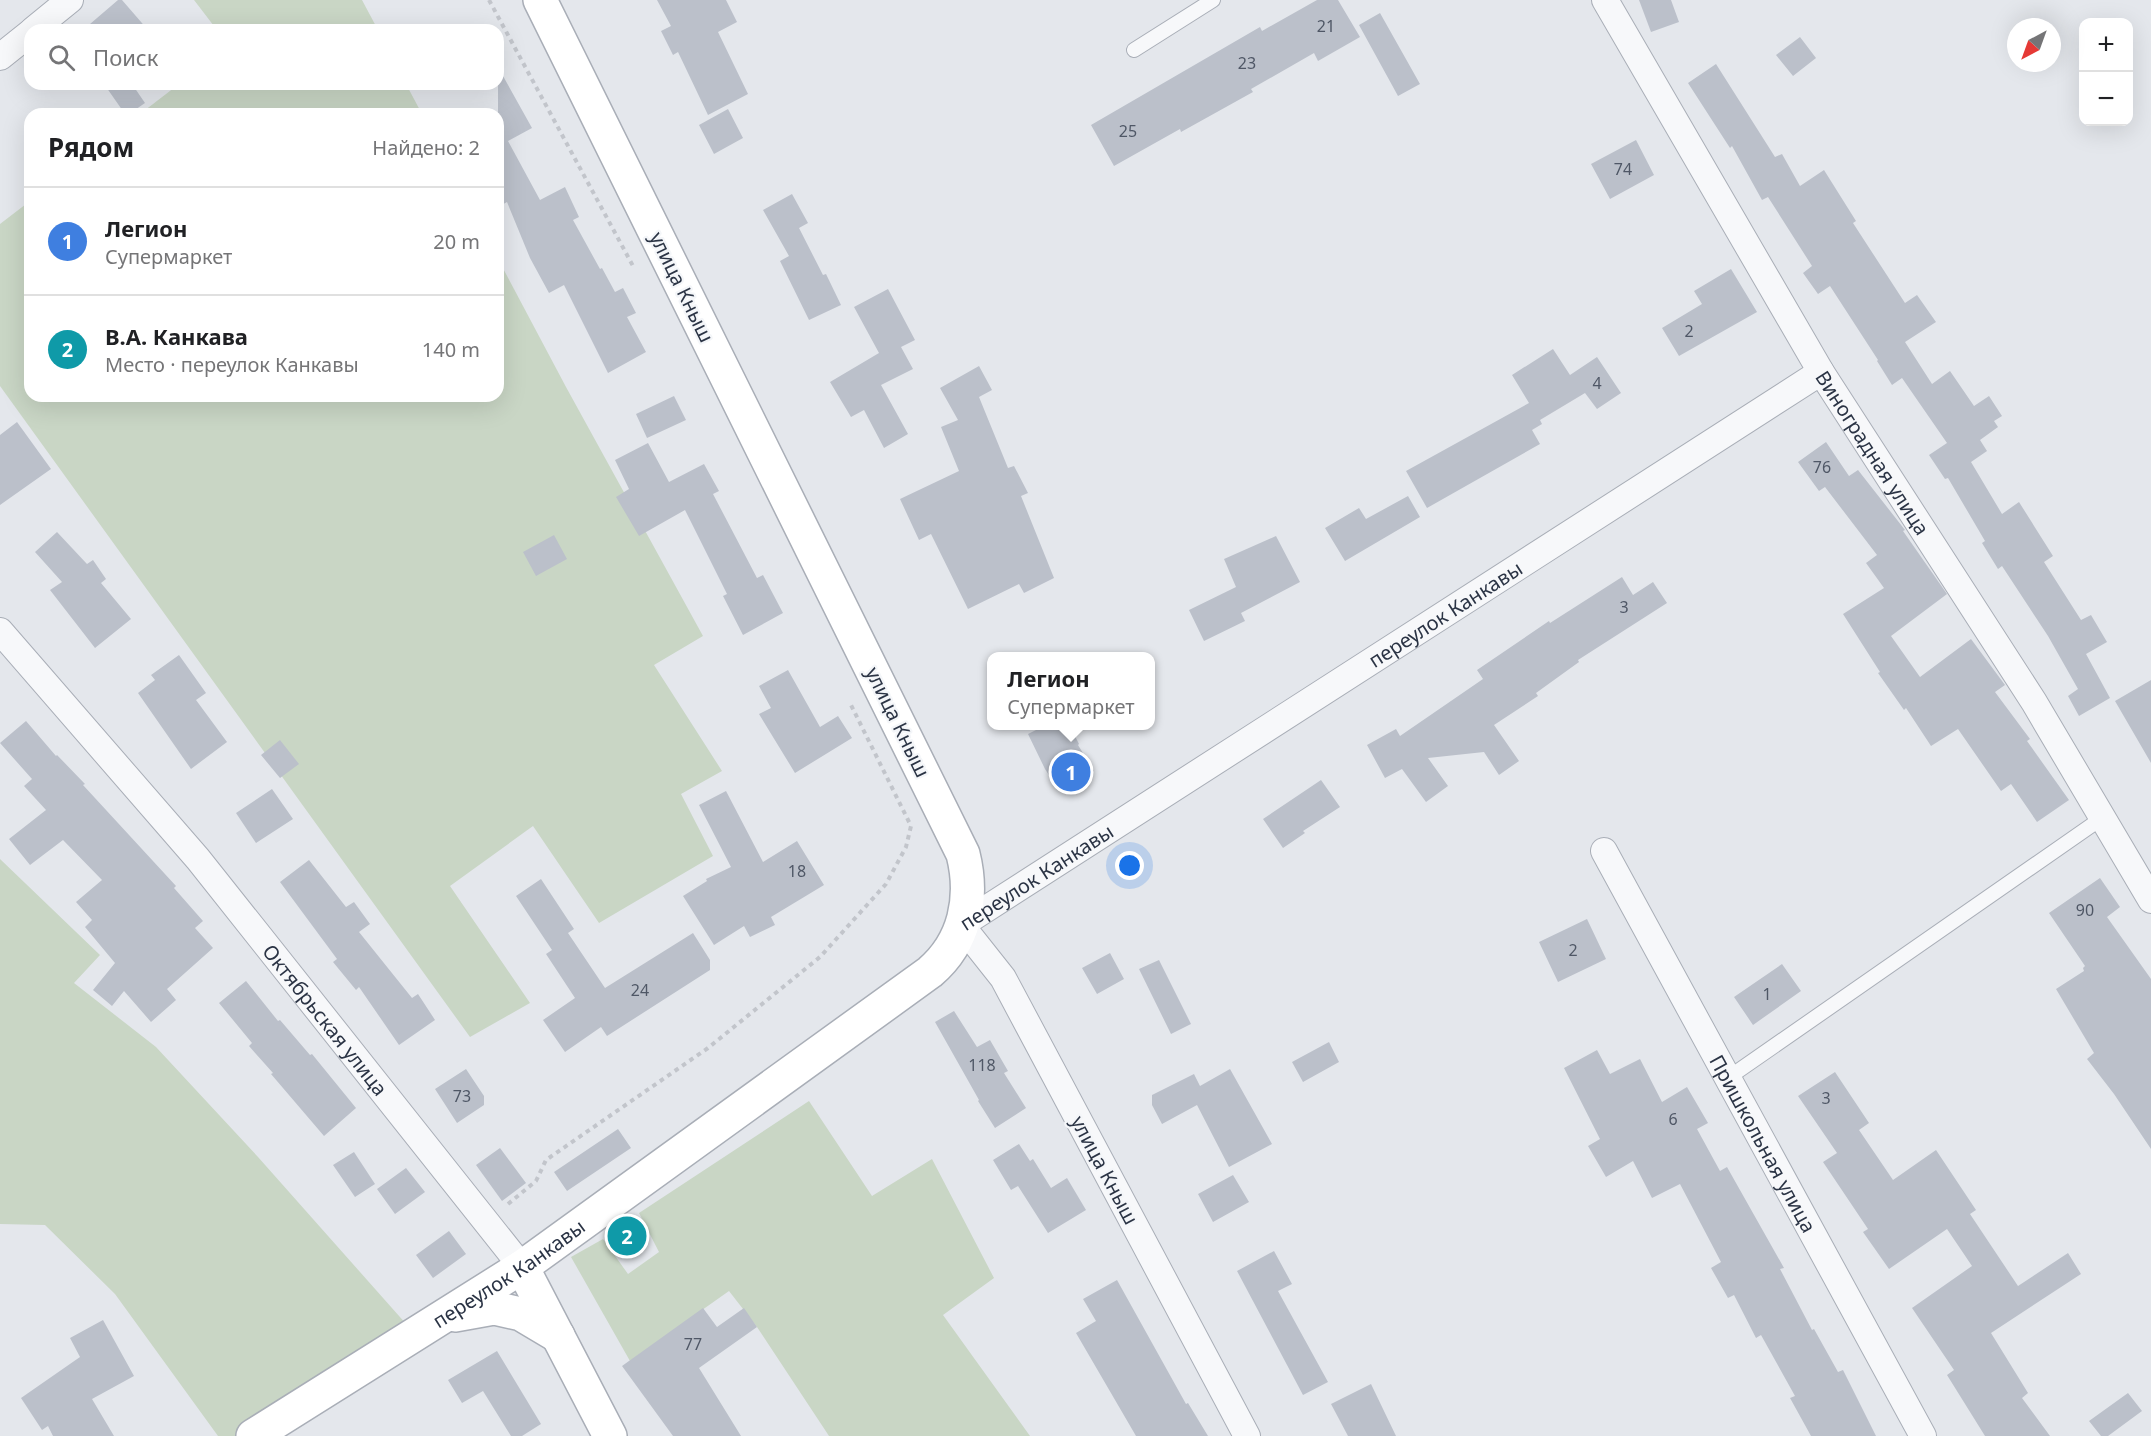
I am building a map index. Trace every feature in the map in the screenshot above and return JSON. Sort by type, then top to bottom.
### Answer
[{"type":"street","points":[[41,24],[70,0]]},
{"type":"street","name":"улица Кныш","points":[[540,0],[963,854],[969,893],[962,926],[1003,978],[1247,1436]]},
{"type":"street","name":"Виноградная улица","points":[[1605,0],[1821,372],[2034,702],[2151,900]]},
{"type":"street","points":[[0,57],[24,38]]},
{"type":"street","name":"переулок Канкавы","points":[[253,1436],[522,1267],[930,972],[950,952],[962,926],[1821,372]]},
{"type":"street","name":"Октябрьская улица","points":[[0,631],[198,859],[522,1267],[610,1436]]},
{"type":"street","name":"Пришкольная улица","points":[[1604,851],[1923,1436]]},
{"type":"street","points":[[558,1337],[552,1302],[554,1265],[577,1226]]},
{"type":"street","points":[[442,1317],[494,1308],[521,1314],[558,1337]]},
{"type":"lane","points":[[1134,50],[1213,0]]},
{"type":"lane","points":[[1728,1078],[2102,818]]},
{"type":"path","points":[[489,0],[502,24]]},
{"type":"path","points":[[504,28],[638,274]]},
{"type":"path","points":[[486,1221],[536,1181],[546,1160],[708,1048],[820,957],[886,884],[906,847],[911,826],[848,699]]},
{"type":"green space","points":[[194,0],[362,0],[375,24],[212,24]]},
{"type":"green space","points":[[171,90],[409,90],[419,108],[148,108]]},
{"type":"green space","points":[[24,206],[24,402],[504,402],[504,270],[703,636],[654,665],[722,771],[681,794],[713,856],[599,923],[533,826],[450,886],[530,1003],[470,1037],[0,386],[0,224]]},
{"type":"green space","points":[[0,859],[100,955],[74,983],[156,1047],[258,1157],[415,1334],[253,1436],[218,1436],[115,1294],[45,1225],[0,1224]]},
{"type":"green space","points":[[809,1101],[872,1196],[932,1159],[994,1278],[943,1315],[1030,1436],[829,1436],[757,1327],[729,1291],[630,1361],[571,1257],[603,1239],[628,1274],[659,1252],[639,1213]]},
{"type":"building","points":[[118,0],[122,0],[143,24],[90,24]]},
{"type":"building","points":[[657,0],[726,0],[737,22],[718,32],[748,94],[708,115],[678,52],[673,55],[661,31],[671,26]]},
{"type":"building","points":[[1317,0],[1338,0],[1360,37],[1318,61],[1314,53],[1251,89],[1253,92],[1114,166],[1091,125],[1260,27],[1262,31]]},
{"type":"building","points":[[1639,0],[1671,0],[1679,22],[1651,32]]},
{"type":"building","points":[[1380,13],[1420,84],[1398,96],[1359,25]]},
{"type":"building","points":[[1800,37],[1816,58],[1793,76],[1776,55]]},
{"type":"building","points":[[1716,64],[1775,157],[1782,154],[1800,186],[1824,170],[1856,221],[1853,223],[1905,303],[1917,295],[1936,322],[1905,342],[1932,384],[1950,371],[1974,406],[1989,396],[2002,416],[1994,421],[1998,427],[1980,440],[1987,451],[1971,462],[2002,514],[2019,502],[2053,556],[2044,562],[2081,620],[2091,615],[2107,642],[2086,654],[2110,698],[2079,716],[2068,696],[2078,689],[2048,636],[2002,566],[1998,569],[1982,543],[1985,541],[1948,478],[1945,479],[1929,455],[1947,443],[1902,378],[1892,385],[1830,286],[1818,294],[1803,273],[1812,266],[1768,197],[1762,200],[1732,146],[1730,148],[1688,83]]},
{"type":"building","points":[[504,78],[532,128],[508,141],[540,200],[565,187],[579,217],[573,220],[600,269],[602,268],[615,292],[623,288],[636,313],[627,317],[646,352],[608,373],[564,285],[549,293],[530,258],[507,202],[504,204],[504,108],[498,108],[498,90],[504,90]]},
{"type":"building","points":[[108,90],[136,90],[145,103],[138,108],[121,108]]},
{"type":"building","points":[[728,109],[743,138],[714,154],[699,125]]},
{"type":"building","points":[[1636,140],[1654,175],[1610,199],[1591,164]]},
{"type":"building","points":[[792,194],[808,223],[799,228],[841,305],[809,320],[780,261],[789,256],[763,210]]},
{"type":"building","points":[[1731,269],[1757,312],[1679,356],[1662,328],[1702,304],[1694,291]]},
{"type":"building","points":[[888,289],[915,340],[901,347],[913,369],[881,385],[908,434],[884,448],[864,410],[851,417],[830,382],[879,353],[854,307]]},
{"type":"building","points":[[1553,349],[1570,375],[1597,357],[1621,393],[1597,409],[1585,393],[1540,420],[1542,424],[1532,430],[1540,444],[1427,508],[1406,471],[1529,403],[1512,375]]},
{"type":"building","points":[[979,366],[992,390],[979,397],[1008,468],[1014,466],[1028,493],[1021,496],[1054,578],[1024,593],[1019,584],[968,609],[931,534],[919,540],[900,499],[959,471],[941,427],[958,420],[940,388]]},
{"type":"building","points":[[674,396],[686,420],[647,438],[636,414]]},
{"type":"building","points":[[17,422],[51,469],[0,505],[0,435]]},
{"type":"building","points":[[1826,442],[1849,476],[1858,470],[1905,530],[1903,531],[1947,594],[1891,636],[1920,677],[1971,639],[2005,685],[1995,692],[2030,739],[2027,741],[2069,800],[2037,822],[2011,784],[2001,791],[1958,729],[1931,746],[1906,708],[1904,710],[1878,673],[1880,672],[1843,614],[1884,588],[1866,563],[1877,555],[1825,487],[1819,491],[1798,462]]},
{"type":"building","points":[[648,443],[669,482],[704,464],[719,491],[713,494],[757,578],[763,575],[783,613],[743,635],[723,596],[727,594],[685,510],[639,536],[616,497],[629,489],[615,460]]},
{"type":"building","points":[[1408,496],[1420,517],[1345,561],[1325,528],[1359,508],[1366,519]]},
{"type":"building","points":[[57,532],[87,564],[93,560],[106,579],[101,583],[131,619],[95,648],[50,590],[62,582],[35,552]]},
{"type":"building","points":[[554,535],[567,559],[536,576],[523,552]]},
{"type":"building","points":[[1276,536],[1300,582],[1241,613],[1245,621],[1204,641],[1189,610],[1236,587],[1224,559]]},
{"type":"building","points":[[1622,577],[1633,595],[1653,582],[1667,603],[1578,660],[1579,662],[1536,693],[1538,696],[1494,725],[1519,761],[1499,775],[1484,752],[1428,758],[1448,786],[1426,802],[1402,769],[1385,778],[1367,745],[1396,729],[1400,736],[1483,679],[1477,670],[1549,621],[1550,623]]},
{"type":"building","points":[[179,655],[206,693],[196,700],[227,742],[191,769],[138,693],[155,680],[151,675]]},
{"type":"building","points":[[788,670],[820,727],[838,716],[852,738],[795,773],[759,714],[771,708],[759,686]]},
{"type":"building","points":[[2151,680],[2151,763],[2115,701]]},
{"type":"building","points":[[26,721],[176,886],[174,888],[203,921],[195,928],[213,948],[167,989],[176,1000],[151,1022],[124,991],[112,1006],[93,990],[115,963],[85,927],[92,920],[76,902],[102,880],[63,840],[30,865],[9,839],[46,810],[24,786],[32,779],[0,743]]},
{"type":"building","points":[[1036,730],[1072,730],[1078,745],[1094,771],[1060,792],[1045,769],[1028,734]]},
{"type":"building","points":[[280,740],[299,764],[280,778],[261,755]]},
{"type":"building","points":[[1321,780],[1340,807],[1303,831],[1305,833],[1283,848],[1263,819]]},
{"type":"building","points":[[272,789],[293,819],[256,843],[236,813]]},
{"type":"building","points":[[726,791],[763,862],[797,841],[824,885],[771,917],[775,925],[750,937],[744,926],[714,945],[683,896],[707,881],[706,879],[731,867],[699,805]]},
{"type":"building","points":[[309,860],[346,907],[354,902],[370,924],[359,932],[412,998],[418,994],[435,1020],[399,1045],[359,987],[356,990],[333,962],[337,959],[280,882]]},
{"type":"building","points":[[2100,878],[2120,907],[2107,917],[2151,979],[2151,1149],[2087,1059],[2094,1053],[2056,989],[2084,971],[2085,966],[2049,913]]},
{"type":"building","points":[[541,879],[574,929],[568,933],[605,988],[693,933],[710,960],[710,970],[607,1036],[601,1027],[565,1052],[543,1020],[575,998],[546,954],[552,950],[516,896]]},
{"type":"building","points":[[1587,919],[1606,959],[1558,982],[1539,942]]},
{"type":"building","points":[[1110,953],[1124,979],[1097,994],[1082,968]]},
{"type":"building","points":[[1159,960],[1191,1024],[1171,1034],[1139,969]]},
{"type":"building","points":[[1782,964],[1801,991],[1753,1025],[1734,997]]},
{"type":"building","points":[[246,981],[278,1021],[280,1020],[310,1055],[312,1054],[356,1108],[324,1136],[271,1074],[273,1073],[249,1046],[252,1043],[219,1003]]},
{"type":"building","points":[[954,1011],[977,1047],[990,1040],[1008,1071],[1004,1073],[1026,1108],[995,1128],[935,1022]]},
{"type":"building","points":[[1329,1042],[1339,1062],[1303,1082],[1292,1062]]},
{"type":"building","points":[[1597,1050],[1610,1074],[1640,1059],[1662,1102],[1687,1087],[1708,1123],[1697,1129],[1720,1171],[1727,1167],[1784,1268],[1780,1269],[1812,1330],[1814,1329],[1838,1372],[1843,1370],[1876,1436],[1811,1436],[1790,1398],[1795,1396],[1761,1335],[1756,1338],[1734,1295],[1728,1298],[1711,1268],[1721,1262],[1680,1184],[1652,1198],[1633,1161],[1606,1177],[1588,1146],[1600,1139],[1564,1068]]},
{"type":"building","points":[[466,1069],[484,1096],[484,1105],[457,1123],[435,1089]]},
{"type":"building","points":[[1230,1069],[1272,1144],[1229,1167],[1197,1105],[1162,1124],[1152,1105],[1152,1095],[1194,1074],[1200,1086]]},
{"type":"building","points":[[1835,1072],[1869,1123],[1859,1130],[1893,1180],[1936,1150],[1976,1210],[1970,1214],[2018,1286],[2068,1253],[2081,1274],[1991,1333],[2028,1393],[2022,1398],[2050,1436],[1985,1436],[1947,1375],[1954,1370],[1912,1308],[1972,1266],[1947,1229],[1889,1269],[1863,1232],[1868,1229],[1823,1162],[1837,1153],[1798,1096]]},
{"type":"building","points":[[618,1129],[631,1148],[567,1191],[554,1172]]},
{"type":"building","points":[[1019,1144],[1030,1161],[1033,1159],[1051,1188],[1067,1178],[1086,1210],[1048,1233],[1018,1186],[1011,1190],[993,1160]]},
{"type":"building","points":[[500,1148],[526,1183],[502,1201],[476,1165]]},
{"type":"building","points":[[354,1152],[375,1184],[355,1197],[333,1165]]},
{"type":"building","points":[[406,1168],[425,1192],[395,1214],[377,1189]]},
{"type":"building","points":[[1233,1175],[1249,1202],[1213,1222],[1198,1194]]},
{"type":"building","points":[[449,1231],[466,1254],[433,1278],[416,1255]]},
{"type":"building","points":[[1274,1251],[1292,1284],[1278,1291],[1328,1382],[1303,1395],[1237,1271]]},
{"type":"building","points":[[1117,1280],[1186,1404],[1188,1403],[1208,1436],[1136,1436],[1076,1333],[1096,1321],[1083,1299]]},
{"type":"building","points":[[703,1308],[717,1327],[744,1308],[757,1327],[699,1368],[741,1436],[673,1436],[622,1366]]},
{"type":"building","points":[[103,1320],[134,1376],[92,1399],[114,1436],[53,1436],[48,1426],[42,1430],[21,1398],[80,1357],[70,1338]]},
{"type":"building","points":[[497,1351],[541,1424],[522,1436],[511,1436],[483,1391],[462,1403],[448,1380]]},
{"type":"building","points":[[1371,1384],[1396,1436],[1348,1436],[1331,1404]]},
{"type":"building","points":[[2128,1393],[2142,1411],[2108,1436],[2101,1436],[2089,1421]]},
{"type":"place","name":"Легион","points":[[1071,772]]},
{"type":"place","name":"В.А. Канкава","points":[[627,1236]]}]
